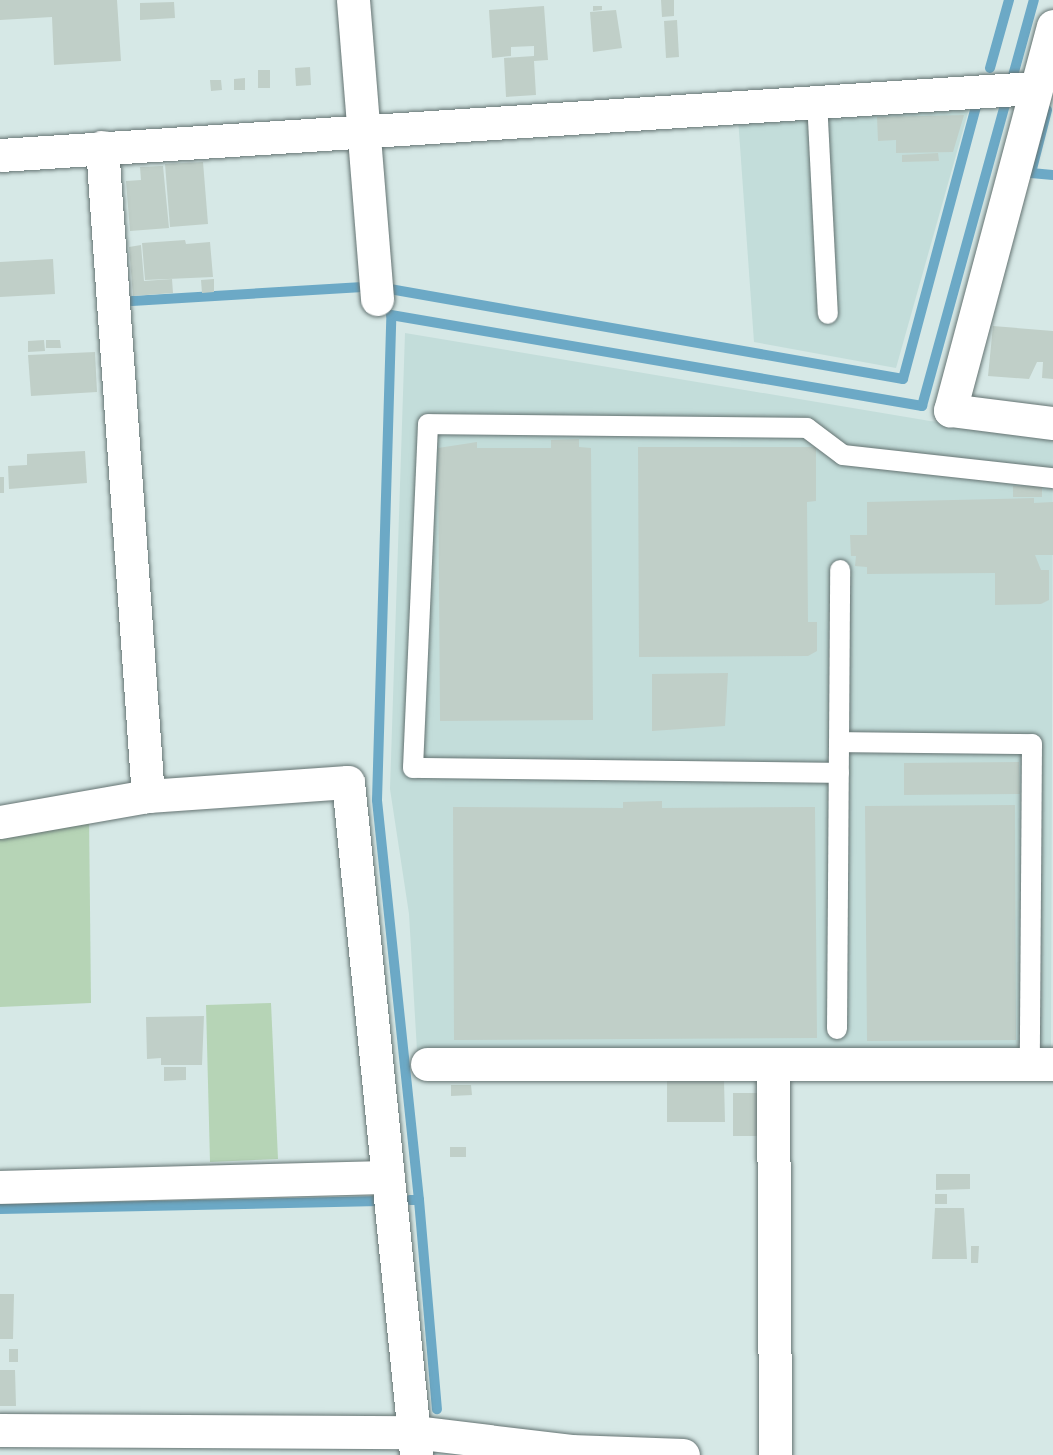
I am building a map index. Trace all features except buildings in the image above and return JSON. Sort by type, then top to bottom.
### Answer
[{"type":"street","points":[[353,0],[377,299]]},
{"type":"street","points":[[1053,26],[1034,88],[950,410],[1053,423]]},
{"type":"street","points":[[0,155],[363,128],[1034,88]]},
{"type":"street","points":[[102,147],[148,796]]},
{"type":"street","points":[[0,822],[148,796],[348,782],[415,1443]]},
{"type":"street","points":[[427,1064],[1041,1064]]},
{"type":"street","points":[[773,1064],[775,1455]]},
{"type":"street","points":[[0,1187],[388,1177]]},
{"type":"street","points":[[0,1430],[415,1443],[683,1455]]},
{"type":"lane","points":[[817,100],[828,314]]},
{"type":"lane","points":[[839,772],[413,768],[428,424],[807,428],[843,455],[1053,478]]},
{"type":"lane","points":[[837,1029],[840,570]]},
{"type":"lane","points":[[839,742],[1032,744],[1041,1064]]},
{"type":"shaded area","points":[[971,102],[896,368],[754,342],[738,118]]},
{"type":"shaded area","points":[[405,333],[930,421],[1053,434],[1051,1049],[417,1051],[409,914],[390,789]]},
{"type":"green space","points":[[89,814],[91,1003],[0,1007],[0,831]]},
{"type":"green space","points":[[271,1003],[278,1159],[210,1162],[206,1005]]},
{"type":"waterway","points":[[990,68],[1009,0]]},
{"type":"waterway","points":[[410,1200],[419,1200],[377,800],[391,315],[922,406],[1034,0]]},
{"type":"waterway","points":[[384,288],[903,379],[978,99]]},
{"type":"waterway","points":[[1047,110],[1031,173],[1053,175]]},
{"type":"waterway","points":[[132,301],[359,287]]},
{"type":"waterway","points":[[419,1200],[437,1409]]},
{"type":"waterway","points":[[0,1209],[380,1201]]}]
